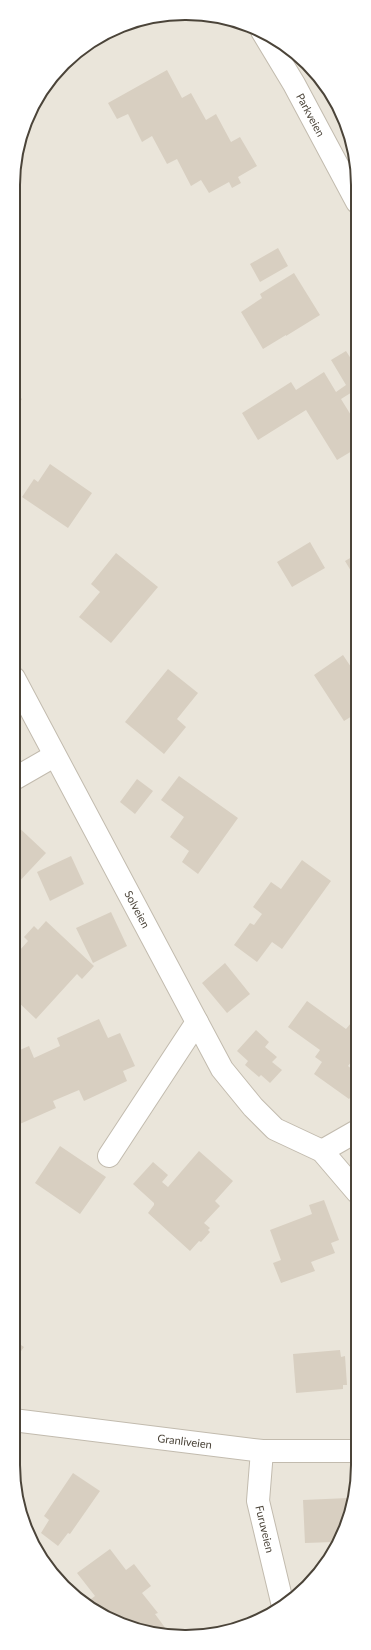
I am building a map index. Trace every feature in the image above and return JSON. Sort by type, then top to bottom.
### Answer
[{"type":"street","name":"Parkveien","points":[[269,43],[294,84],[351,192]]},
{"type":"street","name":"Solveien","points":[[20,690],[222,1069],[253,1106],[275,1129],[322,1151]]},
{"type":"street","points":[[20,776],[54,756]]},
{"type":"street","points":[[109,1156],[197,1022]]},
{"type":"street","points":[[351,1134],[322,1151],[351,1186]]},
{"type":"street","name":"Granliveien","points":[[20,1421],[262,1451],[351,1451]]},
{"type":"street","name":"Furuveien","points":[[262,1451],[258,1501],[281,1600]]},
{"type":"shaded area","points":[[175,20],[207,21],[239,29],[259,37],[286,54],[303,68],[317,85],[334,112],[342,132],[350,164],[350,1486],[342,1518],[334,1538],[317,1565],[295,1589],[268,1608],[239,1621],[207,1629],[175,1630],[153,1627],[112,1613],[85,1596],[68,1582],[54,1565],[37,1538],[23,1497],[20,1475],[21,164],[29,132],[42,103],[68,68],[85,54],[112,37],[153,23]]},
{"type":"building","points":[[167,70],[182,98],[191,93],[206,120],[216,114],[231,142],[240,137],[257,166],[238,177],[241,183],[232,188],[229,182],[209,193],[201,180],[191,186],[177,159],[167,164],[152,136],[142,142],[128,114],[117,119],[108,103]]},
{"type":"building","points":[[278,248],[288,266],[260,282],[250,264]]},
{"type":"building","points":[[294,273],[320,315],[263,349],[241,312],[262,298],[260,294]]},
{"type":"building","points":[[346,351],[351,359],[351,393],[341,399],[351,415],[351,452],[337,460],[306,410],[258,440],[242,413],[291,382],[296,390],[324,372],[336,392],[346,385],[331,360]]},
{"type":"building","points":[[50,464],[92,493],[68,528],[22,497],[34,479],[38,482]]},
{"type":"building","points":[[310,542],[325,568],[292,587],[277,562]]},
{"type":"building","points":[[116,553],[158,587],[111,643],[79,617],[100,592],[91,584]]},
{"type":"building","points":[[351,558],[351,571],[345,561]]},
{"type":"building","points":[[343,655],[351,667],[351,717],[344,721],[314,675]]},
{"type":"building","points":[[168,669],[198,693],[177,719],[186,727],[164,754],[125,722]]},
{"type":"building","points":[[179,776],[238,818],[198,874],[182,862],[189,851],[170,837],[184,817],[161,800]]},
{"type":"building","points":[[137,779],[153,791],[135,814],[120,802]]},
{"type":"building","points":[[20,829],[46,853],[20,881]]},
{"type":"building","points":[[71,856],[84,884],[50,901],[37,872]]},
{"type":"building","points":[[302,860],[331,881],[282,949],[272,942],[257,962],[234,945],[250,923],[254,925],[262,914],[253,907],[271,882],[281,889]]},
{"type":"building","points":[[111,912],[127,946],[93,963],[76,928]]},
{"type":"building","points":[[46,921],[94,966],[82,979],[77,974],[36,1019],[20,1004],[20,950],[28,941],[24,937],[34,926],[38,930]]},
{"type":"building","points":[[225,963],[250,994],[227,1013],[202,983]]},
{"type":"building","points":[[307,1001],[346,1029],[351,1023],[351,1062],[348,1066],[351,1068],[351,1097],[349,1099],[314,1074],[322,1062],[315,1057],[320,1050],[288,1027]]},
{"type":"building","points":[[99,1019],[108,1038],[120,1033],[135,1066],[123,1071],[127,1081],[84,1101],[79,1090],[53,1101],[56,1108],[20,1124],[20,1050],[29,1046],[34,1058],[60,1046],[57,1038]]},
{"type":"building","points":[[256,1030],[269,1042],[265,1047],[277,1057],[272,1062],[282,1070],[270,1083],[261,1075],[259,1077],[245,1065],[248,1061],[237,1051]]},
{"type":"building","points":[[60,1146],[106,1177],[80,1214],[35,1183]]},
{"type":"building","points":[[199,1151],[233,1181],[215,1201],[220,1206],[204,1223],[210,1228],[208,1230],[210,1232],[190,1251],[148,1213],[154,1203],[133,1184],[153,1162],[168,1175],[162,1182],[168,1187]]},
{"type":"building","points":[[324,1200],[339,1240],[331,1243],[335,1253],[311,1262],[315,1271],[281,1283],[273,1263],[281,1260],[270,1230],[312,1214],[309,1205]]},
{"type":"building","points":[[20,1344],[24,1347],[20,1352]]},
{"type":"building","points":[[340,1350],[341,1357],[345,1356],[347,1385],[343,1385],[343,1389],[296,1393],[293,1354]]},
{"type":"building","points":[[73,1473],[100,1491],[70,1534],[68,1533],[58,1546],[41,1533],[49,1520],[44,1516]]},
{"type":"building","points":[[348,1498],[342,1518],[332,1542],[305,1543],[303,1500]]},
{"type":"building","points":[[110,1549],[126,1570],[134,1564],[151,1586],[142,1593],[158,1613],[155,1614],[166,1629],[132,1621],[103,1608],[90,1600],[95,1596],[77,1573]]}]
